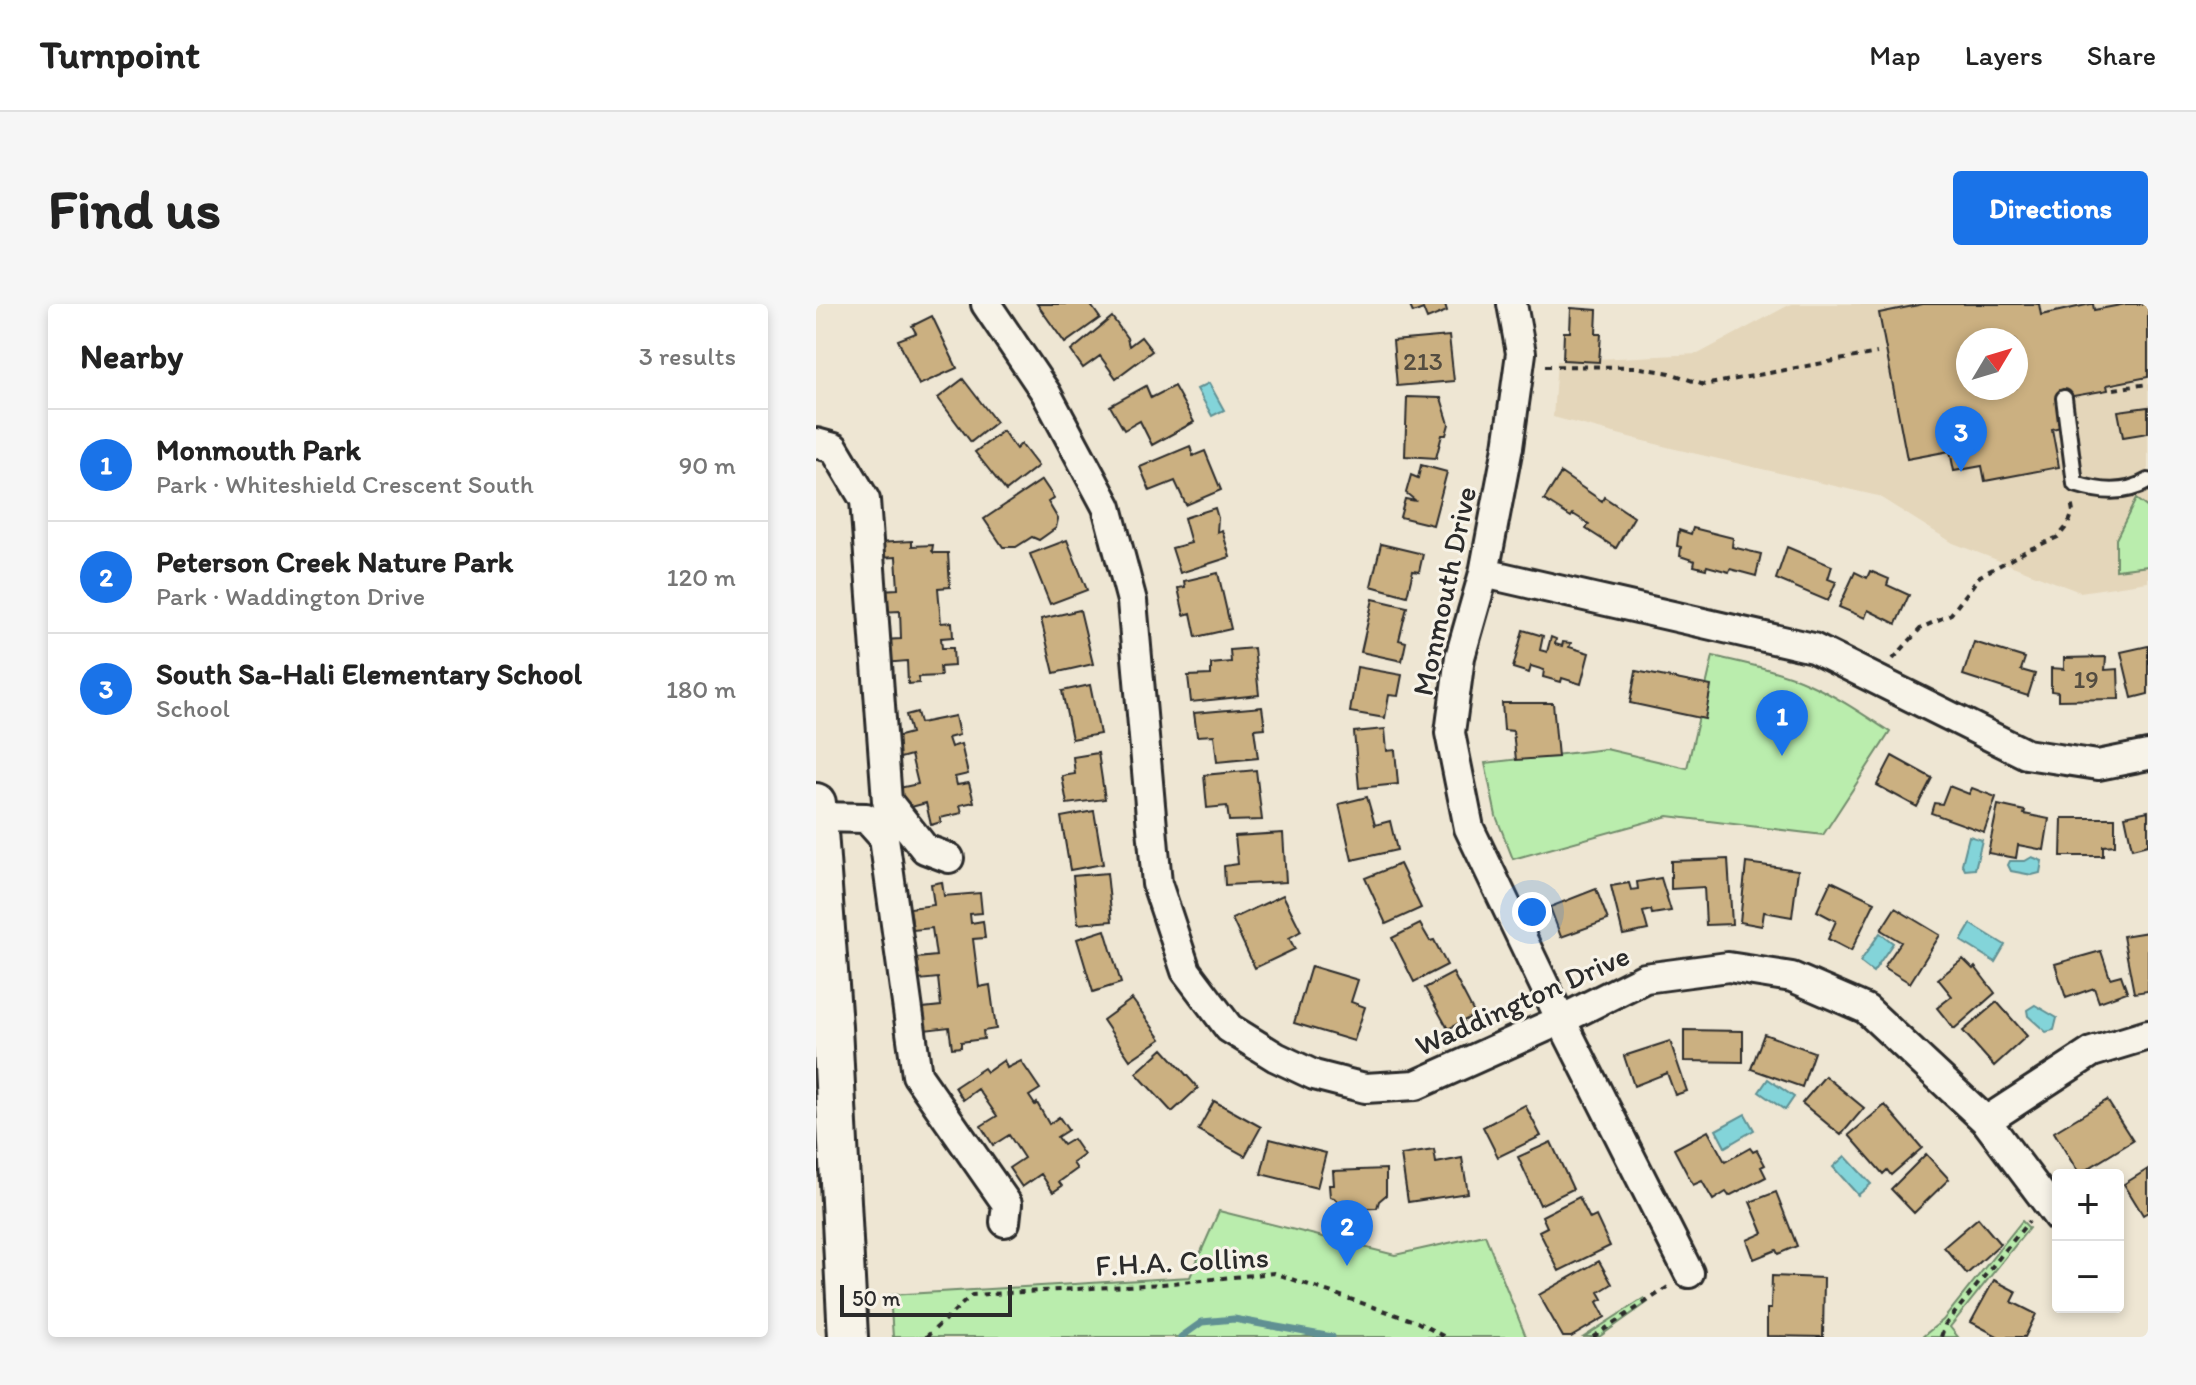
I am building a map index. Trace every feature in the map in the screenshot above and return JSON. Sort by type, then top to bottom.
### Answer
[{"type":"main road","points":[[816,803],[832,1027],[848,1337]]},
{"type":"street","name":"Waddington Drive","points":[[986,304],[1046,393],[1107,507],[1132,601],[1157,884],[1186,971],[1229,1028],[1276,1057],[1314,1075],[1365,1088],[1416,1085],[1561,1020],[1645,978],[1728,967],[1792,977],[1866,1009],[1986,1121],[2052,1209]]},
{"type":"street","name":"Monmouth Drive","points":[[1512,304],[1521,353],[1508,447],[1484,573],[1460,657],[1450,733],[1469,828],[1561,1020],[1689,1273]]},
{"type":"street","points":[[816,443],[834,448],[865,500],[887,801],[925,849],[949,858]]},
{"type":"street","points":[[1484,573],[1813,648],[2026,754],[2098,765],[2148,755]]},
{"type":"street","points":[[817,817],[866,818],[884,838],[917,1075],[1007,1204],[1005,1222]]},
{"type":"street","points":[[1986,1121],[2092,1052],[2148,1035]]},
{"type":"lane","points":[[2064,398],[2075,484],[2104,493],[2138,487],[2148,481]]},
{"type":"path","points":[[1519,366],[1635,367],[1670,373],[1704,385],[1877,353]]},
{"type":"path","points":[[2114,389],[2148,384]]},
{"type":"path","points":[[1897,653],[1921,628],[1951,614],[1980,576],[2058,537],[2068,525],[2073,512],[2071,501],[2075,484]]},
{"type":"path","points":[[1941,1337],[1945,1325],[2026,1224],[2052,1211]]},
{"type":"path","name":"F.H.A. Collins","points":[[926,1337],[972,1295],[1162,1284],[1274,1273],[1417,1322],[1445,1337]]},
{"type":"path","points":[[1593,1337],[1689,1273]]},
{"type":"shaded area","points":[[1791,304],[2148,304],[2148,582],[2080,592],[1953,543],[1878,496],[1553,417],[1557,361],[1698,354]]},
{"type":"green space","points":[[2136,499],[2148,508],[2148,566],[2116,570],[2116,539]]},
{"type":"green space","points":[[1713,656],[1798,679],[1841,700],[1890,732],[1823,835],[1668,816],[1513,859],[1496,816],[1485,763],[1606,749],[1687,768]]},
{"type":"green space","points":[[1219,1211],[1395,1255],[1485,1235],[1526,1337],[893,1337],[890,1295],[1190,1277]]},
{"type":"green space","points":[[2022,1221],[2029,1228],[1950,1327],[1958,1337],[1922,1337],[1943,1320]]},
{"type":"green space","points":[[1644,1298],[1648,1302],[1599,1337],[1584,1337]]},
{"type":"water","points":[[1209,383],[1224,410],[1212,416],[1197,389]]},
{"type":"water","points":[[1969,836],[1982,840],[1975,869],[1965,870],[1962,864]]},
{"type":"water","points":[[2032,857],[2042,861],[2040,873],[2032,875],[2011,871],[2008,865],[2010,861],[2025,861]]},
{"type":"water","points":[[1971,924],[2005,945],[1995,962],[1961,941]]},
{"type":"water","points":[[1880,933],[1893,943],[1873,972],[1860,962]]},
{"type":"water","points":[[2035,1005],[2057,1018],[2054,1030],[2046,1032],[2028,1016],[2027,1010]]},
{"type":"water","points":[[1768,1079],[1794,1097],[1785,1110],[1759,1092]]},
{"type":"water","points":[[1745,1114],[1754,1130],[1725,1147],[1716,1130]]},
{"type":"water","points":[[1845,1156],[1871,1184],[1858,1195],[1833,1167]]},
{"type":"building","points":[[1037,304],[1090,304],[1100,318],[1065,343]]},
{"type":"building","points":[[1409,304],[1445,304],[1447,311],[1427,319],[1423,309],[1413,313]]},
{"type":"building","points":[[1923,304],[2039,304],[2041,315],[2091,304],[2094,310],[2126,304],[2148,304],[2148,377],[2107,385],[2108,390],[2056,399],[2061,427],[2052,429],[2059,467],[1985,481],[1982,466],[1954,471],[1950,451],[1907,459],[1879,313]]},
{"type":"building","points":[[1571,308],[1597,310],[1596,334],[1601,334],[1599,362],[1563,360],[1564,332],[1570,332]]},
{"type":"building","points":[[932,316],[957,368],[919,385],[898,340],[916,333],[912,326]]},
{"type":"building","points":[[1112,317],[1129,346],[1141,337],[1152,351],[1116,378],[1100,356],[1083,368],[1071,351]]},
{"type":"building","points":[[1449,336],[1454,381],[1397,386],[1393,341]]},
{"type":"building","points":[[963,379],[996,422],[971,442],[938,398]]},
{"type":"building","points":[[1146,386],[1151,398],[1174,386],[1194,422],[1152,445],[1140,421],[1124,430],[1110,406]]},
{"type":"building","points":[[1407,397],[1441,398],[1449,424],[1446,435],[1442,435],[1436,458],[1405,456]]},
{"type":"building","points":[[2148,407],[2148,433],[2123,437],[2118,411]]},
{"type":"building","points":[[1003,431],[1016,449],[1021,444],[1038,466],[1006,491],[975,452]]},
{"type":"building","points":[[1190,446],[1193,456],[1205,451],[1221,490],[1186,505],[1175,481],[1150,491],[1140,467]]},
{"type":"building","points":[[1421,465],[1447,472],[1433,525],[1400,517],[1405,499],[1416,501],[1406,493],[1411,475],[1418,478]]},
{"type":"building","points":[[1561,473],[1602,501],[1604,497],[1634,517],[1616,548],[1586,529],[1589,524],[1544,500]]},
{"type":"building","points":[[1042,480],[1054,498],[1048,502],[1058,519],[1056,528],[1039,540],[1032,537],[1016,547],[1003,547],[984,519]]},
{"type":"building","points":[[1215,508],[1217,532],[1222,530],[1230,557],[1180,573],[1172,548],[1191,543],[1184,518]]},
{"type":"building","points":[[1693,528],[1733,538],[1732,547],[1761,554],[1756,576],[1730,569],[1729,572],[1694,566],[1695,561],[1680,556],[1681,547],[1677,546],[1679,530],[1691,534]]},
{"type":"building","points":[[1067,540],[1087,590],[1050,604],[1030,554]]},
{"type":"building","points":[[912,541],[912,546],[933,545],[934,553],[948,553],[950,587],[938,588],[941,623],[952,622],[953,637],[941,638],[942,648],[953,648],[954,666],[940,667],[941,676],[918,677],[919,683],[908,684],[907,661],[884,663],[882,640],[901,639],[900,611],[881,612],[880,590],[898,589],[896,557],[878,558],[877,543]]},
{"type":"building","points":[[1381,544],[1423,554],[1419,572],[1413,571],[1407,596],[1371,586]]},
{"type":"building","points":[[1787,547],[1832,566],[1828,579],[1836,582],[1828,601],[1776,579]]},
{"type":"building","points":[[1870,571],[1889,579],[1887,585],[1909,595],[1896,624],[1868,610],[1865,618],[1839,607],[1855,572],[1867,578]]},
{"type":"building","points":[[1218,573],[1231,629],[1196,637],[1191,613],[1184,615],[1178,588],[1185,587],[1184,581]]},
{"type":"building","points":[[1373,599],[1407,607],[1399,640],[1406,642],[1402,661],[1361,652]]},
{"type":"building","points":[[1080,610],[1093,664],[1054,673],[1041,619]]},
{"type":"building","points":[[1523,630],[1543,636],[1540,650],[1547,652],[1551,637],[1556,639],[1555,644],[1562,646],[1563,642],[1571,643],[1569,647],[1589,653],[1581,684],[1562,678],[1561,682],[1543,677],[1544,670],[1531,666],[1529,673],[1513,668]]},
{"type":"building","points":[[1974,642],[2025,658],[2021,670],[2035,674],[2028,696],[1963,675]]},
{"type":"building","points":[[2148,646],[2148,694],[2132,698],[2121,652]]},
{"type":"building","points":[[1254,648],[1259,695],[1191,702],[1188,676],[1211,675],[1211,664],[1231,662],[1230,650]]},
{"type":"building","points":[[2106,657],[2105,670],[2118,669],[2119,699],[2058,700],[2058,692],[2051,691],[2051,668],[2064,669],[2064,658]]},
{"type":"building","points":[[1357,667],[1402,675],[1398,696],[1389,695],[1385,718],[1350,712]]},
{"type":"building","points":[[1636,671],[1711,686],[1705,719],[1630,703]]},
{"type":"building","points":[[1090,685],[1100,734],[1072,739],[1062,691]]},
{"type":"building","points":[[1502,703],[1553,703],[1558,757],[1516,760],[1513,731],[1504,730]]},
{"type":"building","points":[[1262,707],[1265,728],[1254,729],[1258,758],[1217,762],[1214,735],[1197,736],[1194,713]]},
{"type":"building","points":[[917,712],[920,723],[955,716],[959,735],[948,738],[951,747],[961,744],[968,774],[955,777],[957,785],[969,783],[974,802],[960,805],[962,813],[940,818],[941,822],[931,825],[926,803],[904,809],[899,788],[918,784],[911,755],[893,760],[888,739],[911,733],[906,715]]},
{"type":"building","points":[[1385,729],[1387,751],[1395,750],[1398,784],[1359,788],[1354,732]]},
{"type":"building","points":[[1098,753],[1105,799],[1067,804],[1062,776],[1075,774],[1073,757]]},
{"type":"building","points":[[1892,756],[1932,778],[1917,807],[1877,785]]},
{"type":"building","points":[[1256,770],[1262,820],[1229,821],[1227,806],[1207,808],[1204,775]]},
{"type":"building","points":[[1949,786],[1969,794],[1972,788],[1996,797],[1984,832],[1931,813],[1934,803],[1942,804]]},
{"type":"building","points":[[1367,797],[1375,825],[1390,821],[1397,850],[1352,860],[1339,804]]},
{"type":"building","points":[[1998,805],[2049,819],[2044,850],[2018,845],[2016,858],[1988,853]]},
{"type":"building","points":[[1094,811],[1103,864],[1070,870],[1061,817]]},
{"type":"building","points":[[2148,811],[2148,845],[2132,849],[2125,816]]},
{"type":"building","points":[[2062,818],[2115,818],[2115,845],[2103,846],[2103,856],[2061,856]]},
{"type":"building","points":[[1283,833],[1286,882],[1225,885],[1224,866],[1238,864],[1235,836]]},
{"type":"building","points":[[1728,859],[1732,924],[1706,925],[1704,887],[1671,889],[1671,861]]},
{"type":"building","points":[[1746,863],[1798,870],[1792,917],[1764,912],[1762,926],[1740,922]]},
{"type":"building","points":[[1400,864],[1421,908],[1386,924],[1365,878]]},
{"type":"building","points":[[1107,873],[1112,921],[1078,924],[1073,876]]},
{"type":"building","points":[[1661,878],[1671,911],[1643,912],[1648,930],[1623,935],[1611,886],[1629,883],[1631,890],[1638,889],[1637,882]]},
{"type":"building","points":[[1831,881],[1875,902],[1851,951],[1828,939],[1836,921],[1817,911]]},
{"type":"building","points":[[942,882],[944,896],[980,893],[982,913],[970,914],[971,923],[983,921],[985,938],[973,939],[979,987],[990,985],[996,1029],[983,1031],[984,1039],[961,1042],[961,1047],[952,1048],[949,1027],[925,1030],[923,1008],[941,1006],[938,978],[919,980],[917,958],[936,956],[932,928],[913,930],[910,908],[934,905],[931,884]]},
{"type":"building","points":[[1596,889],[1608,920],[1561,937],[1550,907]]},
{"type":"building","points":[[1283,895],[1301,931],[1289,938],[1295,949],[1255,968],[1232,919]]},
{"type":"building","points":[[1895,908],[1940,935],[1910,983],[1884,967],[1901,942],[1881,930]]},
{"type":"building","points":[[1420,924],[1430,941],[1434,940],[1447,965],[1414,982],[1392,938]]},
{"type":"building","points":[[1105,930],[1121,983],[1093,992],[1077,939]]},
{"type":"building","points":[[2148,932],[2148,991],[2134,993],[2123,936]]},
{"type":"building","points":[[2101,951],[2110,978],[2121,975],[2127,992],[2099,1002],[2094,988],[2066,998],[2055,964]]},
{"type":"building","points":[[1963,959],[1973,969],[1975,967],[1995,993],[1954,1029],[1937,1008],[1952,996],[1938,979]]},
{"type":"building","points":[[1311,966],[1358,980],[1351,1002],[1365,1007],[1354,1041],[1294,1023]]},
{"type":"building","points":[[1453,973],[1475,1015],[1448,1029],[1425,988]]},
{"type":"building","points":[[1132,999],[1161,1039],[1130,1060],[1103,1020]]},
{"type":"building","points":[[1997,1002],[2027,1036],[1994,1066],[1963,1031]]},
{"type":"building","points":[[1684,1030],[1743,1031],[1743,1062],[1684,1061]]},
{"type":"building","points":[[1764,1034],[1814,1052],[1802,1087],[1751,1069]]},
{"type":"building","points":[[1670,1041],[1687,1091],[1675,1095],[1667,1073],[1634,1086],[1624,1056]]},
{"type":"building","points":[[1163,1049],[1198,1088],[1172,1112],[1136,1073]]},
{"type":"building","points":[[1004,1060],[1007,1068],[1021,1061],[1040,1089],[1029,1096],[1035,1105],[1037,1103],[1049,1124],[1059,1117],[1068,1130],[1057,1137],[1063,1145],[1073,1139],[1084,1155],[1073,1163],[1077,1169],[1059,1182],[1062,1186],[1053,1192],[1041,1174],[1022,1187],[1009,1168],[1024,1158],[1009,1135],[993,1145],[981,1126],[997,1116],[978,1089],[963,1100],[955,1087],[984,1068],[987,1072]]},
{"type":"building","points":[[1825,1076],[1864,1108],[1841,1135],[1802,1103]]},
{"type":"building","points":[[2107,1100],[2133,1141],[2087,1169],[2076,1169],[2054,1132]]},
{"type":"building","points":[[1214,1101],[1261,1127],[1245,1156],[1198,1130]]},
{"type":"building","points":[[1525,1105],[1541,1136],[1498,1157],[1483,1127]]},
{"type":"building","points":[[1885,1105],[1922,1148],[1891,1175],[1887,1170],[1883,1174],[1849,1135]]},
{"type":"building","points":[[1708,1131],[1725,1162],[1750,1148],[1753,1152],[1757,1150],[1765,1165],[1761,1167],[1766,1177],[1729,1196],[1726,1192],[1713,1200],[1702,1181],[1693,1185],[1674,1149]]},
{"type":"building","points":[[1270,1139],[1326,1153],[1317,1188],[1261,1174]]},
{"type":"building","points":[[1551,1142],[1573,1189],[1540,1205],[1518,1157]]},
{"type":"building","points":[[1434,1150],[1436,1163],[1462,1158],[1468,1193],[1408,1202],[1401,1155]]},
{"type":"building","points":[[1926,1154],[1949,1179],[1914,1213],[1891,1189]]},
{"type":"building","points":[[1386,1169],[1386,1195],[1377,1208],[1345,1209],[1330,1197],[1329,1185],[1334,1185],[1333,1171]]},
{"type":"building","points":[[2148,1169],[2148,1212],[2143,1215],[2124,1184]]},
{"type":"building","points":[[1776,1192],[1797,1246],[1754,1259],[1747,1240],[1763,1233],[1750,1202]]},
{"type":"building","points":[[1579,1197],[1590,1219],[1596,1216],[1610,1246],[1559,1271],[1539,1231],[1547,1227],[1542,1216]]},
{"type":"building","points":[[1978,1218],[2000,1244],[1967,1274],[1944,1247]]},
{"type":"building","points":[[1599,1261],[1612,1284],[1599,1292],[1603,1299],[1597,1302],[1605,1317],[1571,1337],[1563,1337],[1539,1295]]},
{"type":"building","points":[[1772,1276],[1824,1278],[1823,1337],[1767,1336]]},
{"type":"building","points":[[1994,1280],[2017,1292],[2012,1302],[2036,1314],[2025,1337],[1999,1337],[1971,1322]]},
{"type":"waterway","points":[[1181,1337],[1202,1322],[1234,1319],[1332,1337]]},
{"type":"place","name":"South Sa-Hali Elementary School","points":[[1961,472]]},
{"type":"place","name":"Monmouth Park","points":[[1782,756]]},
{"type":"place","name":"Peterson Creek Nature Park","points":[[1347,1266]]}]
